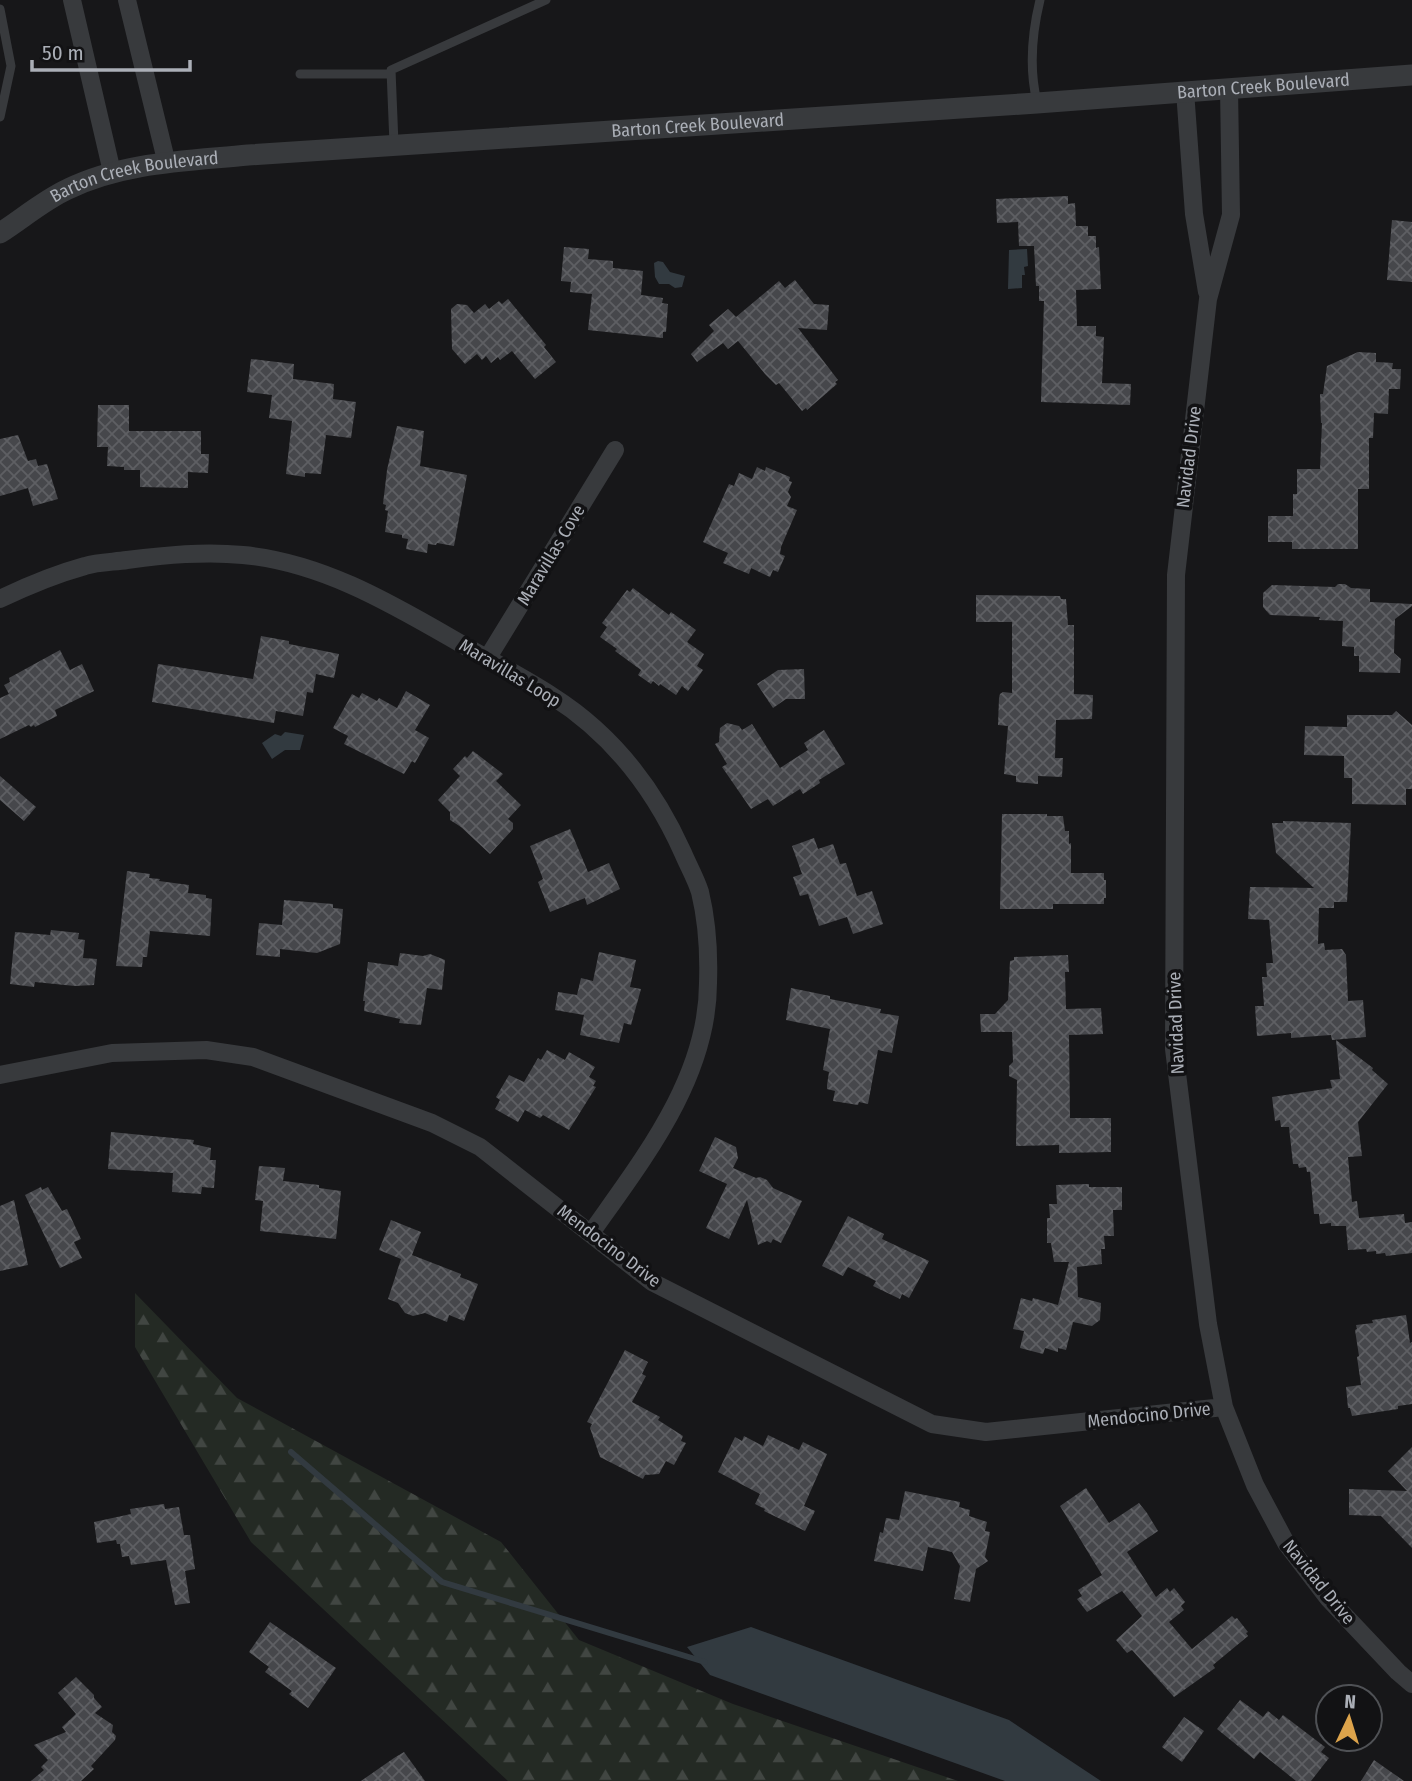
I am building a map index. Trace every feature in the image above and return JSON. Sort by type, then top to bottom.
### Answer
[{"type":"street","points":[[72,0],[112,172]]},
{"type":"street","points":[[127,0],[167,164]]},
{"type":"street","name":"Barton Creek Boulevard","points":[[0,233],[67,189],[112,172],[167,164],[248,155],[1037,103],[1412,75]]},
{"type":"street","name":"Navidad Drive","points":[[1229,88],[1231,215],[1208,299],[1176,575],[1174,1049],[1208,1324],[1224,1407],[1255,1485],[1286,1543],[1328,1598],[1412,1684]]},
{"type":"street","name":"Navidad Drive","points":[[1185,91],[1194,214],[1208,299]]},
{"type":"street","name":"Maravillas Cove","points":[[488,659],[615,450]]},
{"type":"street","name":"Maravillas Loop","points":[[0,599],[88,565],[158,556],[206,553],[245,555],[330,576],[371,593],[554,696],[625,756],[651,790],[674,832],[699,890],[706,934],[709,985],[703,1027],[686,1081],[655,1141],[591,1233]]},
{"type":"street","name":"Mendocino Drive","points":[[0,1075],[112,1053],[206,1050],[253,1056],[432,1124],[480,1147],[652,1282],[932,1424],[986,1432],[1224,1407]]},
{"type":"lane","points":[[394,146],[391,70],[546,0]]},
{"type":"lane","points":[[1037,103],[1033,84],[1033,35],[1040,0]]},
{"type":"lane","points":[[0,9],[11,66],[0,117]]},
{"type":"lane","points":[[299,74],[391,74]]},
{"type":"green space","points":[[135,1293],[237,1398],[501,1542],[579,1640],[733,1704],[958,1781],[508,1781],[251,1542],[135,1347]]},
{"type":"shaded area","points":[[1027,249],[1028,266],[1024,267],[1022,288],[1008,289],[1009,250]]},
{"type":"shaded area","points":[[663,262],[670,272],[685,276],[682,287],[659,284],[655,277],[654,263]]},
{"type":"shaded area","points":[[285,732],[304,735],[300,750],[285,750],[272,759],[262,743],[275,734],[281,736]]},
{"type":"shaded area","points":[[751,1627],[1009,1720],[1101,1781],[1005,1781],[710,1675],[687,1647]]},
{"type":"building","points":[[1068,196],[1068,204],[1075,203],[1076,226],[1088,226],[1088,236],[1096,236],[1096,248],[1099,247],[1101,289],[1076,290],[1077,326],[1096,326],[1096,336],[1104,337],[1102,383],[1131,384],[1130,405],[1041,402],[1044,301],[1039,301],[1039,286],[1036,286],[1034,246],[1019,246],[1018,222],[997,223],[996,199]]},
{"type":"building","points":[[1392,220],[1412,222],[1412,282],[1387,280]]},
{"type":"building","points":[[564,247],[589,249],[588,259],[613,261],[613,268],[643,271],[641,295],[663,298],[662,303],[668,304],[663,338],[588,330],[592,294],[570,292],[571,282],[561,281]]},
{"type":"building","points":[[795,280],[814,304],[829,305],[827,330],[798,328],[838,380],[835,382],[837,384],[807,410],[806,408],[802,411],[779,383],[776,385],[765,374],[738,341],[728,349],[723,343],[697,362],[691,354],[714,331],[709,325],[728,309],[736,317],[779,281],[785,288]]},
{"type":"building","points":[[508,299],[546,345],[544,347],[556,362],[535,379],[512,351],[491,363],[486,356],[482,360],[477,354],[465,364],[452,349],[451,309],[457,304],[467,305],[474,313],[485,304],[489,309],[499,301],[502,304]]},
{"type":"building","points":[[1358,352],[1376,353],[1376,362],[1393,363],[1392,369],[1401,369],[1400,389],[1389,389],[1388,414],[1374,413],[1373,438],[1369,438],[1369,489],[1358,489],[1358,549],[1292,549],[1292,542],[1268,542],[1268,516],[1293,516],[1293,494],[1297,494],[1297,469],[1320,469],[1320,394],[1323,394],[1327,366]]},
{"type":"building","points":[[251,359],[294,364],[293,379],[334,384],[333,399],[356,402],[351,438],[326,435],[321,474],[305,473],[305,477],[286,474],[292,421],[269,418],[272,395],[247,392]]},
{"type":"building","points":[[98,405],[129,405],[129,431],[201,431],[201,454],[209,454],[208,473],[188,472],[188,488],[140,487],[140,470],[107,466],[108,447],[97,447]]},
{"type":"building","points":[[397,426],[424,431],[420,466],[467,475],[454,546],[428,544],[427,553],[406,549],[408,539],[385,532],[388,511],[383,504]]},
{"type":"building","points":[[18,435],[28,461],[36,459],[38,466],[47,464],[58,499],[33,506],[28,488],[0,496],[0,439]]},
{"type":"building","points":[[757,467],[765,471],[766,467],[790,477],[789,481],[792,482],[788,492],[791,497],[787,506],[797,510],[781,547],[780,554],[785,556],[778,572],[773,570],[770,577],[751,568],[749,574],[723,563],[728,553],[703,542],[729,484],[734,486],[739,473],[752,479]]},
{"type":"building","points":[[1338,584],[1370,589],[1370,602],[1412,604],[1395,619],[1394,653],[1401,659],[1400,673],[1359,672],[1359,656],[1354,656],[1354,647],[1342,646],[1343,621],[1319,620],[1320,617],[1270,615],[1263,607],[1263,593],[1272,585],[1335,587]]},
{"type":"building","points":[[633,588],[669,615],[671,612],[696,630],[687,642],[704,654],[697,666],[703,670],[688,691],[682,686],[676,695],[660,684],[659,686],[653,681],[651,684],[638,675],[641,670],[600,637],[607,627],[602,623],[627,590],[630,592]]},
{"type":"building","points":[[976,595],[1060,596],[1061,599],[1066,599],[1068,625],[1074,625],[1074,694],[1093,695],[1092,719],[1056,720],[1055,758],[1063,758],[1062,777],[1038,776],[1038,784],[1016,782],[1016,776],[1004,774],[1008,726],[998,725],[999,698],[1003,692],[1012,693],[1012,622],[976,622]]},
{"type":"building","points":[[261,636],[339,654],[334,678],[316,674],[313,693],[307,692],[303,716],[276,711],[274,723],[152,702],[158,664],[253,679]]},
{"type":"building","points":[[60,650],[70,670],[82,664],[94,691],[55,710],[57,716],[35,727],[29,725],[0,739],[0,698],[9,694],[4,685],[10,682],[9,678]]},
{"type":"building","points":[[804,669],[805,699],[786,699],[773,708],[757,684],[778,670]]},
{"type":"building","points":[[406,691],[430,705],[415,730],[429,738],[415,763],[412,761],[404,774],[344,744],[348,736],[333,728],[352,694],[359,698],[362,693],[377,701],[379,698],[397,708]]},
{"type":"building","points":[[1396,711],[1412,725],[1412,789],[1406,789],[1406,805],[1352,804],[1352,778],[1344,778],[1344,756],[1304,755],[1305,726],[1347,727],[1347,715],[1392,715]]},
{"type":"building","points":[[727,723],[739,726],[742,730],[752,724],[780,768],[808,750],[804,743],[824,730],[845,764],[803,794],[800,789],[773,806],[768,799],[751,809],[722,767],[727,764],[715,744],[719,742],[720,728]]},
{"type":"building","points":[[473,751],[503,774],[496,781],[521,805],[508,819],[513,823],[513,829],[490,854],[450,820],[450,812],[438,800],[460,776],[453,769]]},
{"type":"building","points":[[0,776],[36,807],[24,821],[0,800]]},
{"type":"building","points":[[1002,814],[1063,816],[1065,831],[1069,831],[1069,844],[1071,843],[1071,873],[1104,873],[1104,904],[1053,904],[1053,909],[1000,909]]},
{"type":"building","points":[[1272,823],[1351,823],[1347,902],[1334,902],[1334,908],[1319,908],[1318,944],[1324,943],[1325,950],[1342,949],[1346,955],[1348,1001],[1363,1000],[1366,1037],[1332,1040],[1331,1035],[1291,1038],[1291,1033],[1257,1036],[1255,1006],[1264,1006],[1262,977],[1267,977],[1266,963],[1273,963],[1269,920],[1248,919],[1250,887],[1314,888],[1276,853]]},
{"type":"building","points":[[570,829],[588,872],[609,863],[620,889],[587,905],[585,898],[550,912],[538,882],[543,879],[530,846]]},
{"type":"building","points":[[814,838],[818,849],[833,844],[840,864],[846,863],[857,896],[872,891],[883,924],[853,934],[847,917],[819,926],[808,894],[800,896],[793,877],[802,874],[792,846]]},
{"type":"building","points":[[127,871],[150,874],[149,878],[160,879],[159,881],[189,885],[188,893],[206,895],[206,898],[212,899],[210,936],[150,931],[147,957],[143,957],[142,967],[116,966]]},
{"type":"building","points":[[284,900],[333,904],[333,908],[343,909],[340,944],[317,953],[280,949],[280,957],[256,955],[259,923],[282,925]]},
{"type":"building","points":[[51,930],[79,933],[78,939],[85,940],[83,958],[97,959],[94,985],[35,982],[34,987],[10,984],[15,932],[50,935]]},
{"type":"building","points":[[599,952],[636,960],[630,987],[641,989],[631,1025],[624,1023],[619,1043],[580,1035],[584,1015],[555,1010],[558,992],[577,995],[581,978],[593,981]]},
{"type":"building","points":[[400,953],[423,956],[430,954],[445,960],[442,990],[427,988],[421,1025],[399,1023],[400,1019],[364,1011],[368,962],[398,966]]},
{"type":"building","points":[[1068,955],[1069,972],[1065,972],[1066,1009],[1101,1008],[1103,1034],[1069,1035],[1070,1118],[1111,1118],[1111,1152],[1059,1153],[1059,1145],[1016,1146],[1017,1080],[1009,1076],[1009,1066],[1013,1062],[1012,1032],[981,1032],[980,1014],[995,1014],[1008,1000],[1010,961],[1014,960],[1014,957]]},
{"type":"building","points":[[791,988],[881,1009],[880,1013],[899,1016],[892,1053],[878,1050],[868,1104],[833,1101],[835,1091],[827,1089],[829,1072],[823,1070],[830,1029],[786,1020]]},
{"type":"building","points":[[1336,1040],[1373,1068],[1388,1084],[1358,1122],[1362,1156],[1348,1157],[1352,1202],[1357,1201],[1359,1218],[1404,1214],[1405,1223],[1412,1222],[1412,1253],[1386,1256],[1385,1253],[1376,1254],[1376,1251],[1367,1252],[1366,1249],[1348,1250],[1346,1226],[1320,1224],[1319,1214],[1314,1214],[1310,1172],[1307,1172],[1306,1167],[1299,1168],[1298,1164],[1293,1164],[1289,1127],[1281,1127],[1280,1120],[1275,1121],[1272,1097],[1332,1088],[1330,1080],[1340,1079]]},
{"type":"building","points":[[547,1050],[565,1060],[569,1052],[595,1067],[589,1077],[596,1081],[593,1086],[596,1087],[569,1130],[543,1115],[540,1118],[525,1110],[518,1122],[495,1109],[500,1100],[496,1097],[509,1075],[524,1082],[538,1058],[541,1060]]},
{"type":"building","points":[[111,1132],[194,1140],[193,1144],[211,1148],[210,1160],[216,1160],[214,1188],[202,1187],[201,1194],[172,1192],[173,1173],[108,1169]]},
{"type":"building","points":[[715,1137],[736,1147],[738,1158],[733,1168],[767,1180],[773,1188],[802,1201],[781,1243],[773,1239],[771,1243],[767,1241],[758,1245],[747,1200],[729,1239],[706,1228],[727,1184],[699,1171]]},
{"type":"building","points":[[259,1166],[285,1168],[283,1181],[319,1185],[319,1188],[341,1191],[336,1239],[260,1231],[263,1201],[255,1200]]},
{"type":"building","points":[[1089,1184],[1089,1187],[1122,1187],[1122,1210],[1113,1210],[1114,1236],[1104,1236],[1102,1264],[1077,1267],[1078,1297],[1101,1303],[1100,1320],[1092,1326],[1073,1322],[1066,1350],[1058,1348],[1058,1352],[1045,1348],[1043,1354],[1020,1348],[1024,1331],[1013,1329],[1021,1298],[1032,1301],[1033,1298],[1058,1305],[1069,1262],[1054,1262],[1051,1243],[1047,1243],[1049,1204],[1057,1204],[1056,1185]]},
{"type":"building","points":[[41,1187],[42,1190],[48,1187],[62,1211],[67,1209],[81,1239],[74,1242],[82,1258],[60,1268],[25,1195]]},
{"type":"building","points":[[14,1200],[28,1265],[0,1271],[0,1206]]},
{"type":"building","points":[[848,1216],[884,1234],[882,1239],[929,1261],[909,1298],[902,1294],[900,1299],[873,1286],[876,1281],[848,1267],[843,1276],[822,1266]]},
{"type":"building","points":[[391,1220],[421,1232],[412,1255],[461,1274],[460,1277],[478,1284],[464,1321],[449,1315],[447,1322],[425,1313],[413,1316],[405,1313],[398,1303],[388,1299],[401,1259],[379,1250]]},
{"type":"building","points":[[1406,1315],[1410,1343],[1412,1342],[1412,1404],[1398,1406],[1398,1409],[1352,1416],[1348,1408],[1346,1387],[1361,1385],[1356,1325]]},
{"type":"building","points":[[625,1350],[648,1362],[642,1374],[646,1376],[632,1402],[660,1417],[658,1420],[683,1436],[681,1441],[686,1443],[674,1465],[666,1461],[659,1474],[645,1475],[643,1479],[600,1457],[590,1428],[592,1424],[587,1422]]},
{"type":"building","points":[[768,1435],[799,1450],[803,1442],[827,1454],[804,1506],[815,1511],[805,1531],[764,1511],[765,1509],[755,1504],[760,1494],[718,1472],[735,1437],[742,1441],[744,1436],[763,1446]]},
{"type":"building","points":[[1412,1447],[1412,1548],[1381,1516],[1349,1515],[1349,1489],[1407,1491],[1388,1471]]},
{"type":"building","points":[[1086,1488],[1109,1523],[1139,1503],[1147,1513],[1158,1531],[1127,1552],[1156,1597],[1167,1588],[1170,1592],[1174,1588],[1185,1602],[1181,1606],[1184,1610],[1169,1622],[1192,1649],[1232,1616],[1237,1618],[1248,1632],[1248,1636],[1213,1665],[1215,1668],[1174,1697],[1132,1650],[1127,1653],[1116,1640],[1142,1616],[1122,1591],[1087,1612],[1077,1599],[1082,1596],[1078,1590],[1102,1575],[1060,1506]]},
{"type":"building","points":[[905,1491],[960,1502],[959,1507],[970,1510],[969,1516],[987,1522],[985,1531],[990,1532],[985,1557],[988,1561],[976,1569],[970,1602],[954,1599],[960,1566],[952,1552],[928,1547],[923,1571],[874,1561],[886,1518],[899,1520]]},
{"type":"building","points":[[164,1504],[165,1509],[179,1507],[184,1535],[190,1535],[195,1569],[185,1571],[190,1603],[175,1605],[166,1560],[131,1565],[129,1556],[122,1557],[120,1544],[117,1544],[116,1540],[97,1543],[94,1522],[131,1514],[130,1509]]},
{"type":"building","points":[[270,1622],[336,1668],[308,1708],[289,1694],[292,1691],[265,1672],[269,1667],[249,1652]]},
{"type":"building","points":[[76,1677],[102,1707],[95,1713],[113,1725],[115,1740],[91,1766],[94,1769],[81,1781],[31,1781],[44,1770],[41,1767],[48,1760],[34,1745],[66,1732],[62,1727],[76,1714],[58,1693]]},
{"type":"building","points":[[1240,1700],[1263,1717],[1268,1711],[1279,1720],[1283,1715],[1314,1739],[1314,1753],[1322,1753],[1329,1758],[1311,1781],[1296,1781],[1260,1752],[1254,1759],[1217,1729]]},
{"type":"building","points":[[1184,1717],[1204,1731],[1182,1762],[1162,1747]]},
{"type":"building","points":[[404,1752],[425,1781],[361,1781],[394,1758]]},
{"type":"building","points":[[1374,1760],[1404,1781],[1361,1781]]},
{"type":"waterway","points":[[291,1452],[442,1582],[705,1662]]}]
